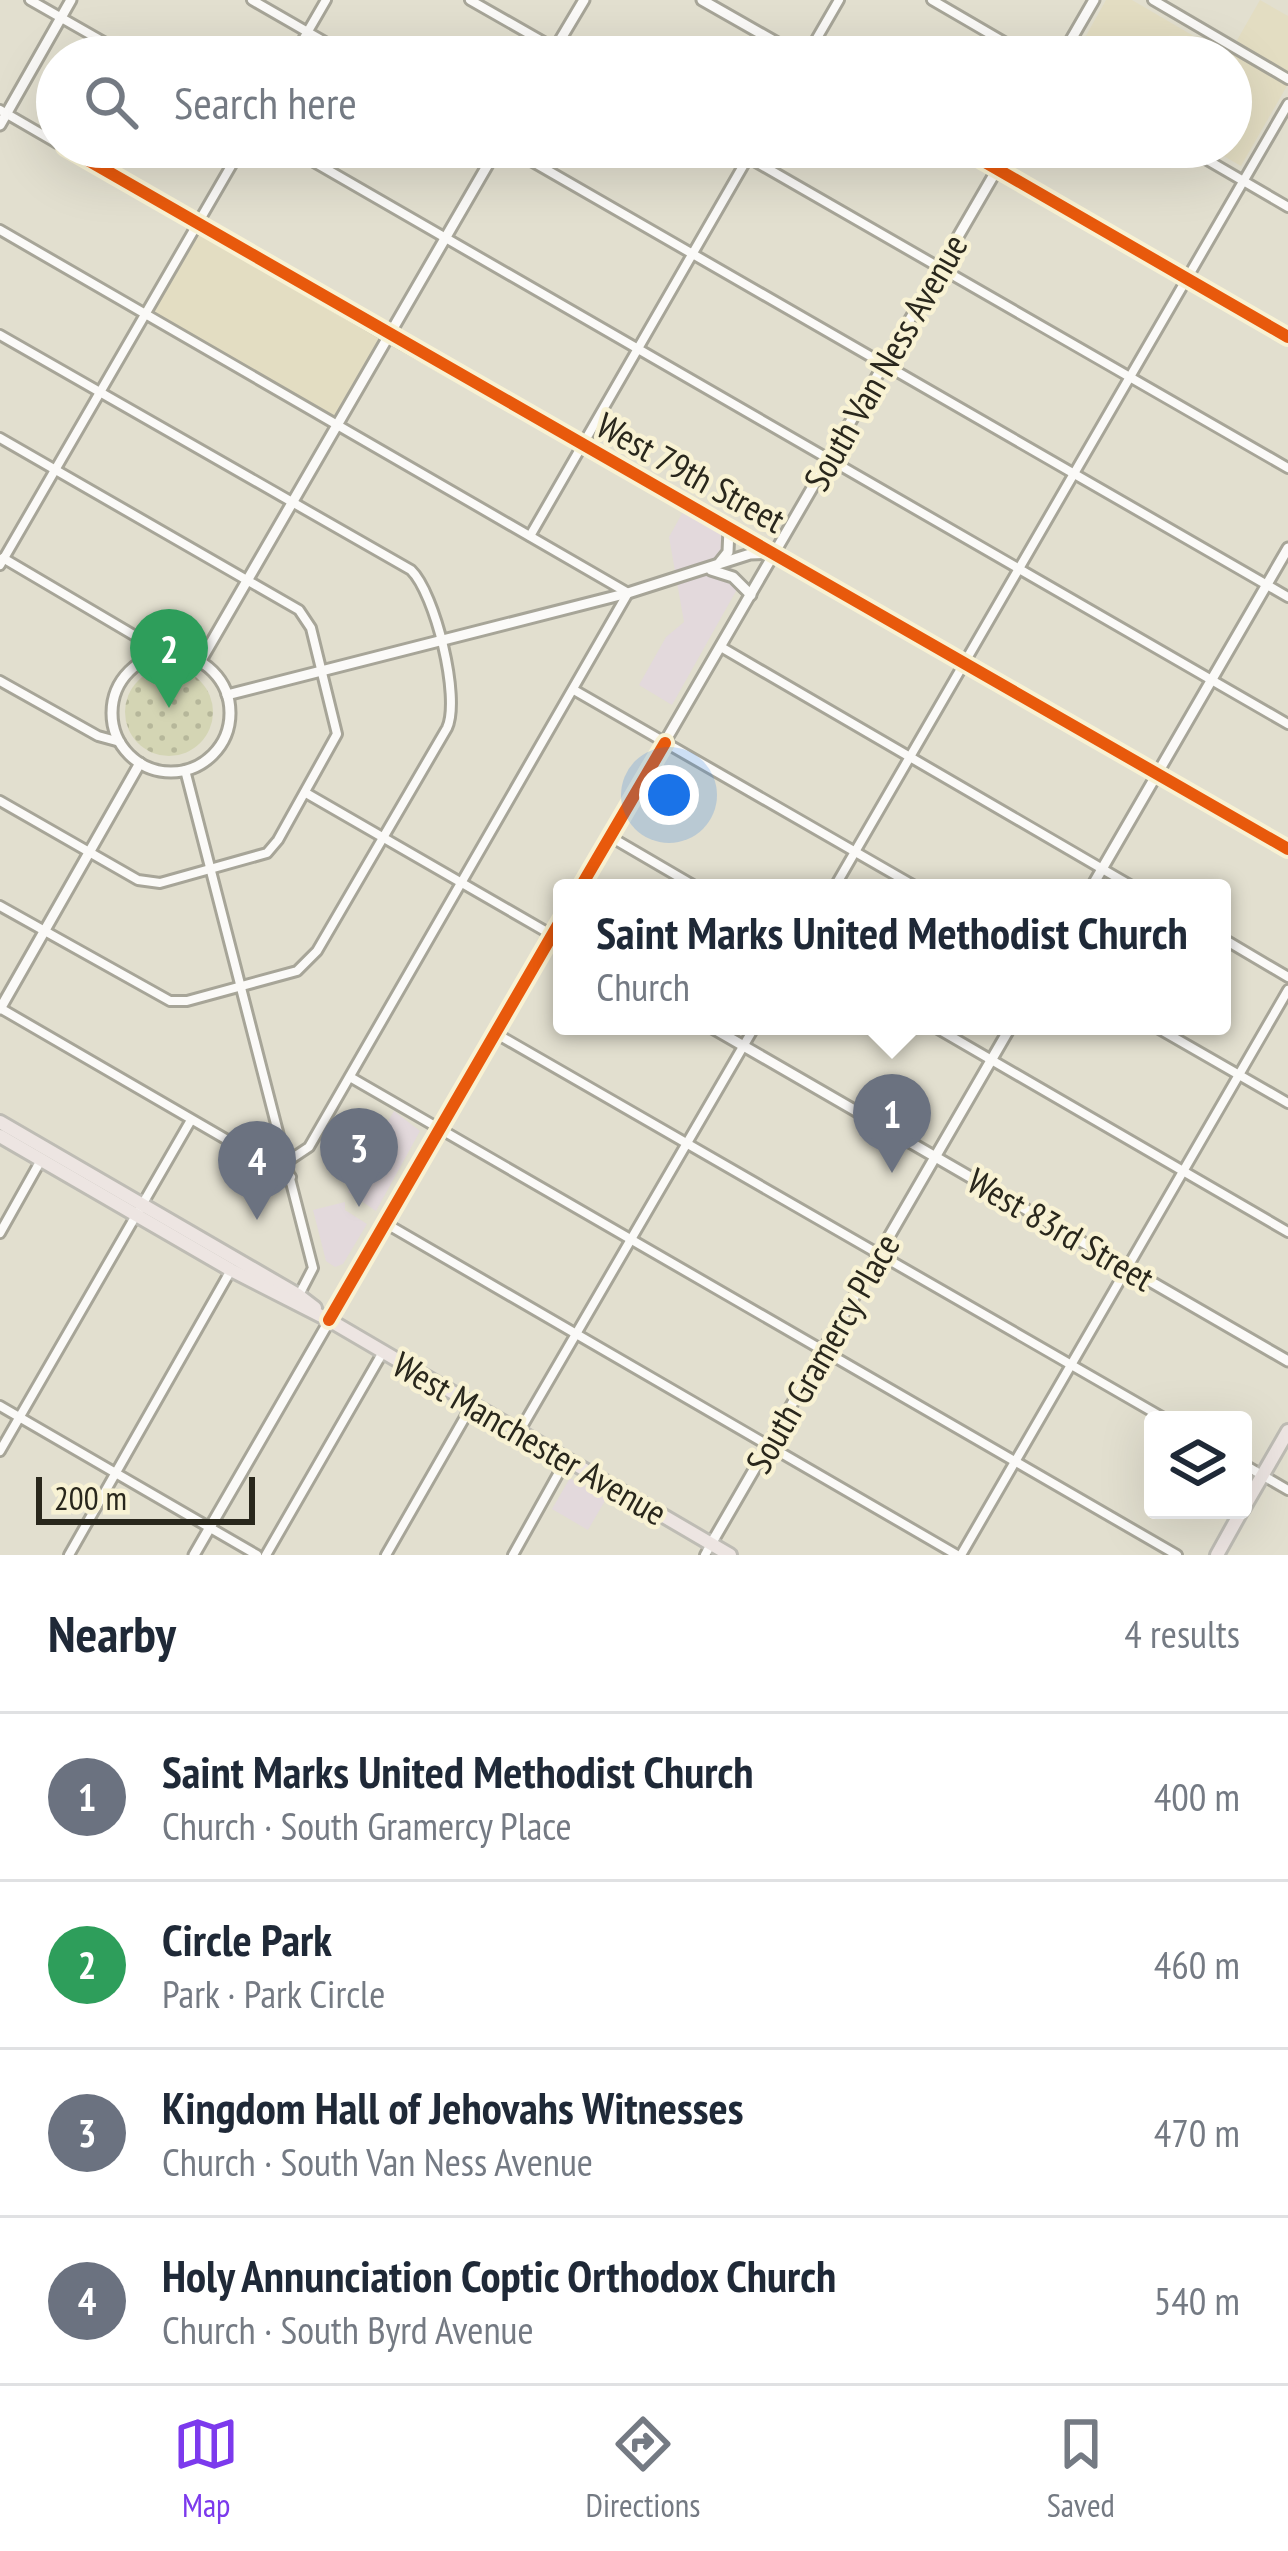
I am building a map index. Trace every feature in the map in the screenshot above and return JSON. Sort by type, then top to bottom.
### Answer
[{"type":"main road","points":[[0,1122],[231,1270],[296,1300]]},
{"type":"main road","points":[[0,1136],[296,1300]]},
{"type":"main road","name":"West Manchester Avenue","points":[[296,1300],[708,1550],[730,1555]]},
{"type":"main road","points":[[1252,1493],[1288,1431]]},
{"type":"main road","points":[[1216,1555],[1237,1519]]},
{"type":"street","points":[[30,0],[93,36]]},
{"type":"street","points":[[50,36],[71,0]]},
{"type":"street","points":[[252,0],[315,36]]},
{"type":"street","points":[[306,36],[326,0]]},
{"type":"street","points":[[470,0],[526,36]]},
{"type":"street","points":[[563,36],[584,0]]},
{"type":"street","points":[[702,0],[766,36]]},
{"type":"street","points":[[817,36],[839,0]]},
{"type":"street","points":[[932,0],[994,36]]},
{"type":"street","points":[[1073,36],[1094,0]]},
{"type":"street","points":[[1153,0],[1215,36]]},
{"type":"street","points":[[0,125],[3,111],[36,58]]},
{"type":"street","points":[[1252,58],[1288,79]]},
{"type":"street","points":[[1252,167],[1288,104]]},
{"type":"street","name":"West 79th Street","points":[[3,111],[36,130]]},
{"type":"street","name":"West 79th Street","points":[[101,168],[1288,849]]},
{"type":"street","points":[[158,656],[142,640],[1,560],[230,168]]},
{"type":"street","points":[[324,168],[1288,724]]},
{"type":"street","points":[[200,662],[489,168]]},
{"type":"street","points":[[539,168],[1288,597]]},
{"type":"street","points":[[530,536],[742,168]]},
{"type":"street","points":[[766,168],[1288,468]]},
{"type":"street","points":[[1221,168],[1288,207]]},
{"type":"street","points":[[839,879],[1251,168]]},
{"type":"street","points":[[998,169],[1288,338]]},
{"type":"street","name":"South Van Ness Avenue","points":[[585,879],[998,169]]},
{"type":"street","points":[[0,230],[628,592]]},
{"type":"street","points":[[0,335],[417,576],[425,587],[453,698],[451,721],[309,963],[297,971],[188,1001],[170,1000],[0,906]]},
{"type":"street","points":[[0,438],[247,579],[306,618],[338,734],[307,793],[267,853],[210,871],[147,883],[0,801]]},
{"type":"street","points":[[710,568],[728,552],[729,530]]},
{"type":"street","points":[[1096,879],[1288,548]]},
{"type":"street","points":[[227,695],[628,592],[750,554],[775,553]]},
{"type":"street","points":[[710,568],[728,574],[751,595]]},
{"type":"street","points":[[288,1161],[309,1147],[628,592]]},
{"type":"street","points":[[721,647],[1119,879]]},
{"type":"street","points":[[0,681],[98,736],[119,742],[140,763],[156,770],[185,770],[207,760],[223,742],[230,719],[227,695],[200,662],[158,656],[134,668],[117,689],[112,716],[119,742]]},
{"type":"street","points":[[574,690],[903,879]]},
{"type":"street","points":[[140,763],[0,1009],[292,1178]]},
{"type":"street","points":[[185,770],[314,1268],[296,1300]]},
{"type":"street","points":[[307,793],[553,936]]},
{"type":"street","points":[[610,836],[683,879]]},
{"type":"street","points":[[1231,943],[1288,976]]},
{"type":"street","points":[[194,1555],[494,1033],[553,944]]},
{"type":"street","points":[[385,1223],[959,1555],[1288,990]]},
{"type":"street","points":[[494,1033],[1151,1411]]},
{"type":"street","name":"West 83rd Street","points":[[724,1035],[1288,1361]]},
{"type":"street","points":[[519,1432],[750,1035]]},
{"type":"street","points":[[948,1035],[1288,1232]]},
{"type":"street","name":"South Gramercy Place","points":[[708,1550],[1006,1035]]},
{"type":"street","points":[[1170,1035],[1288,1103]]},
{"type":"street","points":[[350,1077],[1177,1555]]},
{"type":"street","points":[[0,1451],[191,1120]]},
{"type":"street","points":[[0,1233],[41,1160]]},
{"type":"street","points":[[69,1555],[231,1270]]},
{"type":"street","points":[[0,1406],[261,1555],[383,1352]]},
{"type":"street","points":[[386,1555],[472,1405]]},
{"type":"street","points":[[513,1555],[566,1460]]},
{"type":"street","points":[[1252,1469],[1288,1490]]},
{"type":"shaded area","points":[[1106,0],[1132,0],[1194,36],[1086,36]]},
{"type":"shaded area","points":[[1260,0],[1288,16],[1288,84],[1252,147],[1252,36],[1239,36]]},
{"type":"shaded area","points":[[197,224],[388,336],[338,425],[146,314]]},
{"type":"shaded area","points":[[684,510],[726,536],[736,591],[672,705],[639,685],[666,637],[684,622],[669,537]]},
{"type":"shaded area","points":[[394,1111],[420,1131],[376,1211],[348,1192]]},
{"type":"shaded area","points":[[345,1202],[345,1210],[367,1224],[343,1264],[335,1267],[326,1261],[313,1210]]},
{"type":"shaded area","points":[[570,1478],[606,1499],[588,1530],[552,1509]]},
{"type":"green space","points":[[169,668],[186,671],[200,681],[210,695],[210,729],[200,743],[186,753],[169,756],[152,753],[138,743],[128,729],[125,712],[128,695],[138,681],[152,671]]},
{"type":"cycle path","points":[[102,168],[1288,849]]},
{"type":"cycle path","points":[[995,168],[1288,337]]},
{"type":"cycle path","points":[[585,879],[665,743]]},
{"type":"cycle path","points":[[329,1320],[553,934]]},
{"type":"place","name":"Circle Park","points":[[169,708]]},
{"type":"place","name":"Saint Marks United Methodist Church","points":[[892,1173]]},
{"type":"place","name":"Kingdom Hall of Jehovahs Witnesses","points":[[359,1207]]},
{"type":"place","name":"Holy Annunciation Coptic Orthodox Church","points":[[257,1220]]}]
